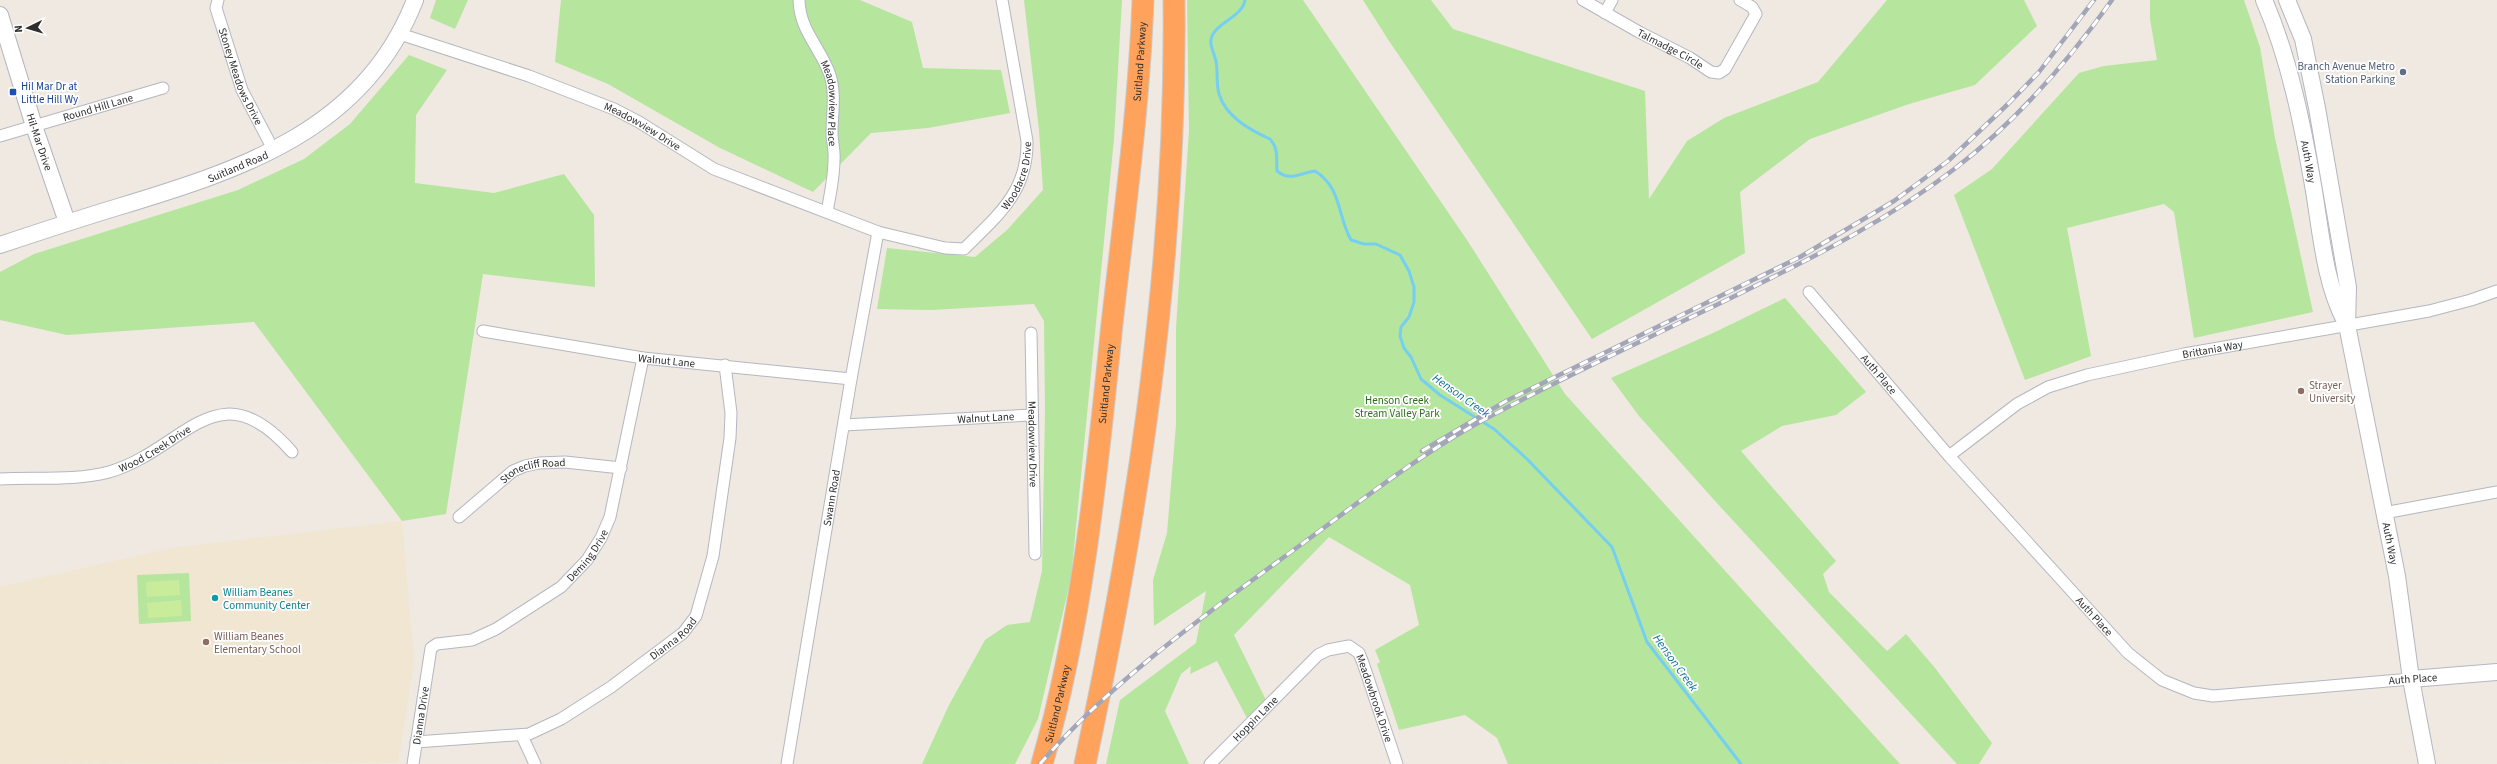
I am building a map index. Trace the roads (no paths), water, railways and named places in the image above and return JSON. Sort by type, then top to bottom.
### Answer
[{"type":"highway","name":"Suitland Parkway","points":[[1042,764],[1071,643],[1090,528],[1137,92],[1143,0]]},
{"type":"highway","points":[[1085,764],[1124,572],[1153,370],[1170,172],[1174,0]]},
{"type":"street","name":"Stoney Meadows Drive","points":[[218,0],[216,8],[242,90],[274,151]]},
{"type":"street","name":"Suitland Road","points":[[0,245],[68,222],[201,182],[274,151],[307,132],[334,112],[368,77],[400,34],[415,0]]},
{"type":"street","name":"Meadowview Place","points":[[799,0],[799,10],[807,35],[824,62],[830,76],[833,93],[832,143],[834,160],[826,212]]},
{"type":"street","name":"Woodacre Drive","points":[[878,232],[945,248],[964,249],[1005,207],[1017,191],[1028,162],[1027,141],[1002,0]]},
{"type":"street","name":"Talmadge Circle","points":[[1584,0],[1605,13],[1690,58],[1711,72],[1719,73],[1725,69],[1756,14],[1752,7],[1740,0]]},
{"type":"street","points":[[1605,13],[1612,0]]},
{"type":"street","name":"Auth Way","points":[[2264,0],[2276,27],[2291,78],[2309,163],[2331,285],[2338,307],[2347,325]]},
{"type":"street","name":"Auth Way","points":[[2287,0],[2303,39],[2318,108],[2348,287],[2347,325],[2397,576],[2411,679],[2427,764]]},
{"type":"street","name":"Hil-Mar Drive","points":[[0,15],[34,126],[68,222]]},
{"type":"street","name":"Meadowview Drive","points":[[400,34],[523,74],[614,109],[639,122],[714,169],[878,232]]},
{"type":"street","name":"Round Hill Lane","points":[[0,136],[163,88]]},
{"type":"street","name":"Swann Road","points":[[787,764],[851,379],[878,232]]},
{"type":"street","name":"Brittania Way","points":[[1949,456],[2017,404],[2065,381],[2105,370],[2159,359],[2429,311],[2471,300],[2497,290]]},
{"type":"street","name":"Auth Place","points":[[1809,292],[1949,456],[2128,652],[2162,680],[2194,693],[2213,696],[2497,672]]},
{"type":"street","name":"Walnut Lane","points":[[483,331],[643,358],[725,365],[851,379]]},
{"type":"street","name":"Meadowview Drive","points":[[1031,333],[1034,554]]},
{"type":"street","name":"Deming Drive","points":[[427,667],[428,654],[432,646],[484,636],[540,602],[575,575],[601,538],[610,517],[643,358]]},
{"type":"street","name":"Dianna Road","points":[[416,742],[522,736],[561,719],[611,687],[683,633],[696,616],[713,556],[727,466],[731,413],[725,365]]},
{"type":"street","name":"Wood Creek Drive","points":[[0,479],[91,476],[110,471],[132,462],[175,438],[196,423],[216,414],[239,414],[255,418],[292,452]]},
{"type":"street","name":"Walnut Lane","points":[[844,426],[1032,415]]},
{"type":"street","name":"Stonecliff Road","points":[[459,517],[513,471],[525,466],[539,463],[565,462],[621,468]]},
{"type":"street","points":[[2384,513],[2497,492]]},
{"type":"street","name":"Meadowbrook Drive","points":[[1300,672],[1328,650],[1349,646],[1359,653],[1397,764]]},
{"type":"street","name":"Dianna Drive","points":[[412,764],[427,667]]},
{"type":"street","name":"Hoppin Lane","points":[[1210,764],[1300,672]]},
{"type":"street","points":[[522,736],[535,764]]},
{"type":"waterway","name":"Henson Creek","points":[[1245,0],[1241,9],[1220,26],[1211,38],[1211,45],[1217,65],[1218,90],[1222,102],[1240,122],[1270,139],[1276,150],[1277,171],[1287,176],[1295,176],[1315,171],[1324,178],[1335,194],[1343,221],[1351,240],[1364,244],[1376,244],[1400,255],[1409,271],[1414,287],[1414,302],[1409,317],[1401,327],[1400,336],[1404,348],[1411,357],[1421,379],[1440,395],[1494,429],[1527,459],[1612,547],[1647,642],[1741,764]]},
{"type":"railway","points":[[1422,451],[1506,401],[1800,257],[1894,201],[1948,161],[2008,104],[2039,72],[2094,0]]},
{"type":"railway","points":[[1040,764],[1098,704],[1162,649],[1228,598],[1361,500],[1452,438],[1509,406],[1826,250],[1904,205],[1929,188],[1976,152],[2019,112],[2077,47],[2112,0]]},
{"type":"place","name":"Branch Avenue Metro Station Parking","points":[[2403,72]]},
{"type":"place","name":"Hil Mar Dr at Little Hill Wy","points":[[13,92]]},
{"type":"place","name":"Strayer University","points":[[2301,391]]},
{"type":"place","name":"William Beanes Community Center","points":[[215,598]]},
{"type":"place","name":"William Beanes Elementary School","points":[[206,642]]},
{"type":"park label","name":"Henson Creek Stream Valley Park","points":[[1397,406]]}]
